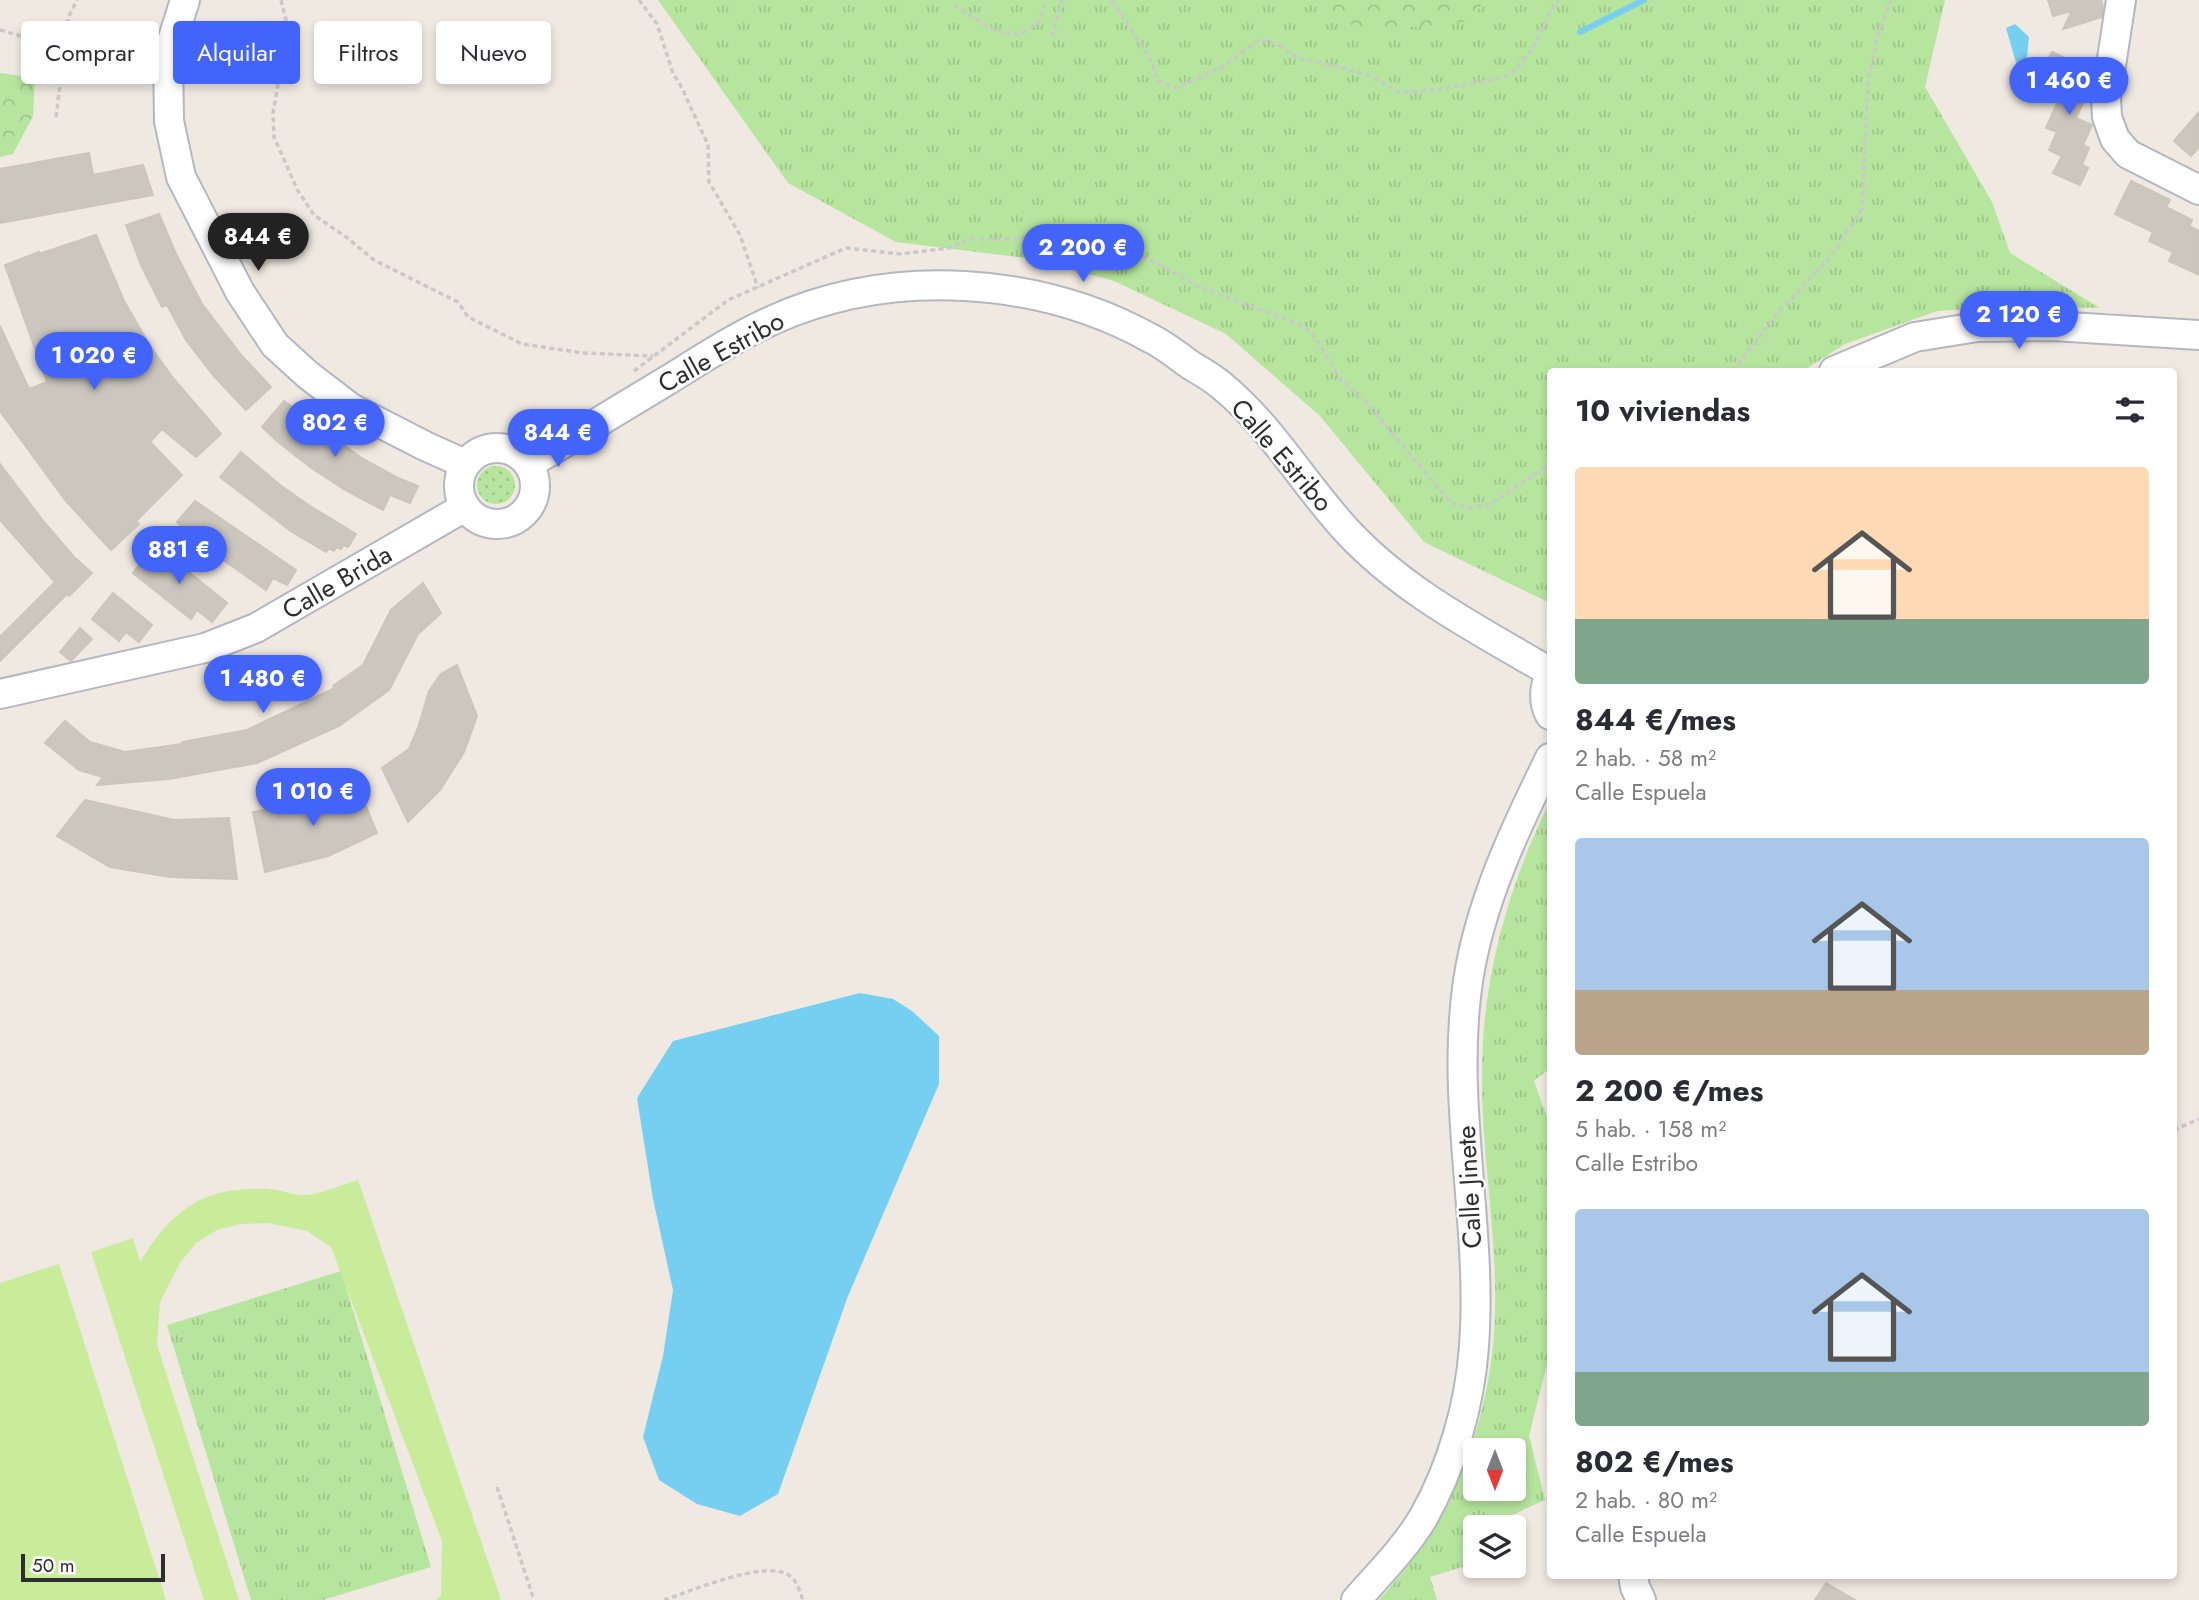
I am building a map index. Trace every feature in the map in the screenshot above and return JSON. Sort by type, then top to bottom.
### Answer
[{"type":"street","points":[[185,0],[168,54],[169,121],[181,177],[240,292],[275,345],[351,408],[465,464]]},
{"type":"street","points":[[2121,0],[2106,98],[2107,117],[2115,139],[2127,154],[2199,190]]},
{"type":"street","name":"Calle Estribo","points":[[525,460],[772,320],[817,303],[873,291],[931,285],[987,287],[1048,299],[1101,315],[1153,339],[1222,386],[1262,425],[1346,531],[1389,572],[1448,613],[1547,670]]},
{"type":"street","points":[[1841,368],[1915,337],[1977,327],[2053,326],[2199,335]]},
{"type":"street","points":[[497,447],[509,450],[525,460],[534,475],[536,488],[527,510],[519,518],[507,523],[483,522],[464,507],[458,486],[460,474],[474,455],[497,447]]},
{"type":"street","name":"Calle Brida","points":[[0,694],[205,648],[256,628],[464,507]]},
{"type":"street","points":[[1547,681],[1547,704]]},
{"type":"street","name":"Calle Jinete","points":[[1356,1600],[1391,1561],[1422,1519],[1445,1471],[1465,1406],[1474,1347],[1475,1288],[1462,1069],[1468,981],[1487,901],[1525,809],[1547,764]]},
{"type":"street","points":[[1634,1579],[1642,1600]]},
{"type":"path","points":[[68,21],[77,0]]},
{"type":"path","points":[[281,0],[286,20],[285,43],[273,113],[274,137],[298,191],[314,215],[374,260],[458,302],[468,317],[522,344],[583,354],[655,356]]},
{"type":"path","points":[[639,0],[657,24],[673,73],[708,145],[709,182],[740,234],[758,288]]},
{"type":"path","points":[[954,5],[992,29],[1019,35],[1038,23],[1047,0]]},
{"type":"path","points":[[1052,37],[1062,0]]},
{"type":"path","points":[[1112,0],[1152,62],[1158,81],[1177,88],[1222,67],[1259,40],[1278,44],[1297,58],[1370,76],[1401,93],[1482,82],[1512,74],[1532,50],[1559,0]]},
{"type":"path","points":[[1734,368],[1776,316],[1831,256],[1862,209],[1868,82],[1878,35],[1891,0]]},
{"type":"path","points":[[0,30],[21,36]]},
{"type":"path","points":[[56,117],[60,84]]},
{"type":"path","points":[[627,376],[728,300],[846,248],[900,254],[950,248],[969,239],[1015,239],[1073,228],[1160,265],[1199,287],[1297,323],[1313,334],[1340,379],[1365,401],[1451,503],[1469,508],[1491,504],[1547,466]]},
{"type":"path","points":[[525,460],[515,436],[553,421]]},
{"type":"path","points":[[2177,1129],[2199,1119]]},
{"type":"path","points":[[497,1487],[534,1600]]},
{"type":"path","points":[[664,1600],[750,1572],[774,1569],[790,1576],[800,1590],[803,1600]]},
{"type":"green space","points":[[658,0],[1945,0],[1925,87],[1992,202],[2010,253],[2100,308],[2010,306],[1937,311],[1845,344],[1808,368],[1547,368],[1547,602],[1424,542],[1320,416],[1226,334],[1114,281],[1034,259],[896,242],[788,183]]},
{"type":"green space","points":[[1311,0],[1484,0],[1472,21],[1363,32]]},
{"type":"green space","points":[[0,73],[21,76],[21,84],[35,84],[33,116],[13,154],[0,157]]},
{"type":"green space","points":[[496,466],[509,472],[515,485],[509,498],[496,504],[483,498],[477,485],[483,472]]},
{"type":"green space","points":[[1547,807],[1547,1070],[1534,1081],[1547,1118],[1547,1364],[1529,1436],[1545,1500],[1511,1515],[1463,1515],[1463,1567],[1430,1577],[1437,1600],[1379,1600],[1428,1537],[1463,1468],[1463,1502],[1526,1502],[1526,1438],[1474,1438],[1486,1390],[1495,1311],[1494,1251],[1482,1102],[1483,1037],[1493,967],[1510,899]]},
{"type":"green space","points":[[358,1180],[501,1600],[436,1600],[441,1595],[442,1541],[331,1247],[307,1231],[268,1223],[240,1224],[217,1230],[196,1243],[180,1263],[160,1302],[157,1345],[239,1600],[204,1600],[91,1252],[133,1238],[140,1262],[152,1243],[178,1214],[192,1204],[226,1192],[269,1189],[306,1195]]},
{"type":"green space","points":[[59,1264],[166,1600],[0,1600],[0,1283]]},
{"type":"green space","points":[[341,1271],[431,1567],[323,1600],[251,1600],[167,1325]]},
{"type":"water","points":[[2015,24],[2029,37],[2026,66],[2017,66],[2006,28]]},
{"type":"water","points":[[860,993],[893,999],[912,1011],[939,1036],[939,1084],[848,1296],[778,1494],[740,1516],[697,1504],[659,1480],[643,1437],[663,1356],[673,1290],[653,1199],[637,1098],[673,1041]]},
{"type":"building","points":[[2048,0],[2101,0],[2102,17],[2063,29],[2072,11],[2053,16]]},
{"type":"building","points":[[2052,52],[2092,71],[2082,90],[2088,93],[2076,118],[2092,125],[2083,145],[2089,148],[2082,165],[2088,168],[2080,185],[2053,173],[2062,156],[2049,150],[2057,132],[2046,128],[2059,99],[2051,94],[2058,79],[2043,71]]},
{"type":"building","points":[[2199,112],[2199,147],[2191,156],[2174,141]]},
{"type":"building","points":[[89,153],[93,175],[143,165],[153,195],[0,223],[0,169]]},
{"type":"building","points":[[2131,181],[2170,200],[2166,207],[2192,220],[2189,226],[2199,231],[2199,275],[2169,261],[2173,252],[2149,241],[2153,232],[2115,214]]},
{"type":"building","points":[[159,214],[202,304],[242,356],[271,387],[246,410],[213,375],[186,340],[167,305],[162,307],[141,265],[126,225]]},
{"type":"building","points":[[96,235],[124,301],[150,346],[173,378],[221,434],[196,457],[162,429],[150,442],[182,475],[136,521],[139,524],[111,550],[66,501],[0,411],[0,326],[29,389],[47,382],[5,265]]},
{"type":"building","points":[[284,401],[363,459],[418,486],[410,503],[390,495],[383,510],[345,490],[278,442],[262,427]]},
{"type":"building","points":[[241,452],[280,485],[356,534],[348,547],[336,547],[334,551],[329,548],[326,552],[292,532],[220,477]]},
{"type":"building","points":[[0,464],[44,522],[74,557],[92,573],[69,596],[67,594],[0,661],[0,637],[55,582],[0,520]]},
{"type":"building","points":[[195,501],[296,570],[287,585],[273,578],[266,590],[205,547],[177,522]]},
{"type":"building","points":[[155,545],[227,603],[212,622],[197,610],[191,619],[133,573]]},
{"type":"building","points":[[423,583],[441,613],[418,634],[389,690],[339,726],[257,763],[169,779],[97,785],[103,777],[79,770],[45,743],[65,721],[90,742],[125,752],[182,744],[247,730],[335,688],[333,686],[363,665],[391,610]]},
{"type":"building","points":[[113,593],[152,625],[139,642],[126,632],[119,641],[92,619]]},
{"type":"building","points":[[80,628],[92,639],[71,661],[60,652]]},
{"type":"building","points":[[457,665],[477,716],[464,752],[440,790],[408,822],[382,768],[409,749],[429,691],[441,674]]},
{"type":"building","points":[[355,780],[377,833],[328,856],[265,872],[253,812],[306,802]]},
{"type":"building","points":[[85,800],[174,820],[229,818],[237,879],[170,877],[110,867],[57,836]]},
{"type":"building","points":[[1826,1583],[1855,1600],[1815,1600]]},
{"type":"waterway","points":[[1580,32],[1644,0]]}]
